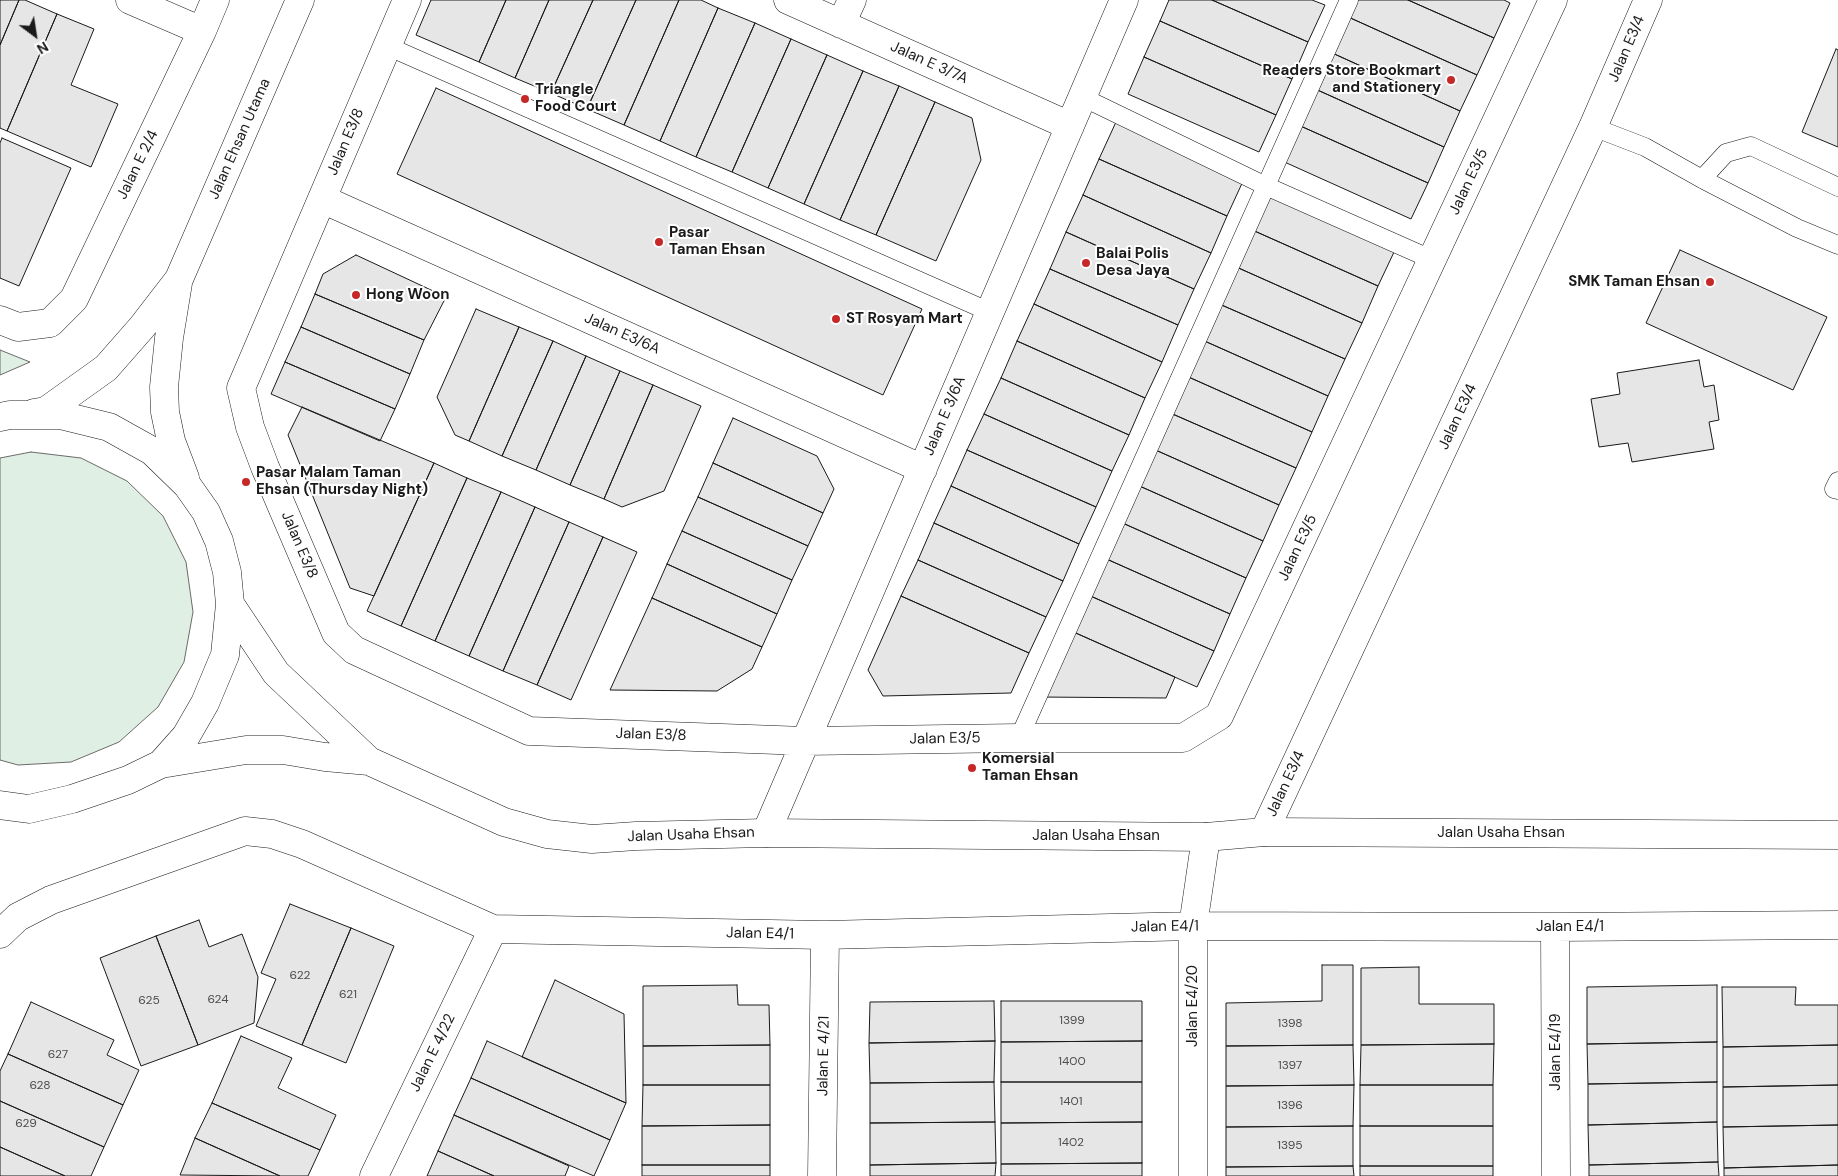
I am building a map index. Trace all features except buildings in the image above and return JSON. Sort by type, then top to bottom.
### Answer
[{"type":"street","points":[[130,0],[202,31]]},
{"type":"street","name":"Jalan E 2/4","points":[[0,320],[18,327],[50,323],[74,299],[215,0]]},
{"type":"street","name":"Jalan Ehsan Utama","points":[[188,485],[171,441],[164,387],[169,338],[179,279],[300,0]]},
{"type":"street","name":"Jalan E3/8","points":[[407,0],[241,388],[250,427],[265,467],[336,633],[354,650],[529,731],[805,741]]},
{"type":"street","name":"Jalan E 3/7A","points":[[788,0],[846,12],[1070,126]]},
{"type":"street","name":"Jalan E 3/6A","points":[[766,833],[1124,0]]},
{"type":"street","name":"Jalan E3/5","points":[[805,741],[1183,738],[1219,716],[1554,0]]},
{"type":"street","name":"Jalan E3/4","points":[[1264,832],[1593,128],[1648,0]]},
{"type":"street","name":"Jalan E3/6A","points":[[322,199],[923,469]]},
{"type":"street","name":"Jalan Ehsan Utama","points":[[5,416],[46,412],[106,368],[130,342],[179,279]]},
{"type":"street","points":[[0,806],[29,809],[72,800],[128,780],[161,764],[186,736],[205,703],[225,655],[230,604],[227,572],[220,541],[206,512],[188,485],[152,451],[109,427],[60,415],[5,416]]},
{"type":"street","name":"Jalan Usaha Ehsan","points":[[230,604],[276,673],[369,761],[504,822],[547,834],[592,839],[766,833],[1206,837],[1264,832],[1838,835]]},
{"type":"street","name":"Jalan Usaha Ehsan","points":[[161,764],[246,750],[283,750],[325,757],[369,761]]},
{"type":"street","points":[[0,827],[29,809]]},
{"type":"street","points":[[0,934],[18,917],[51,900],[245,831],[272,834],[302,844],[493,929]]},
{"type":"street","name":"Jalan E4/20","points":[[1193,1176],[1193,926],[1206,837]]},
{"type":"street","name":"Jalan E4/1","points":[[493,929],[825,935],[1193,926],[1555,927],[1838,925]]},
{"type":"street","name":"Jalan E4/19","points":[[1555,927],[1556,1176]]},
{"type":"street","name":"Jalan E 4/22","points":[[374,1176],[493,929]]},
{"type":"street","name":"Jalan E 4/21","points":[[822,1176],[825,935]]},
{"type":"lane","points":[[1019,738],[1350,0]]},
{"type":"lane","points":[[387,46],[990,312]]},
{"type":"lane","points":[[1082,97],[1266,186],[1432,260]]},
{"type":"lane","points":[[1593,128],[1645,148],[1797,228],[1838,245]]},
{"type":"lane","points":[[1702,179],[1726,153],[1751,146],[1838,187]]},
{"type":"lane","points":[[1838,481],[1834,489],[1838,490]]},
{"type":"green space","points":[[0,350],[30,362],[0,375]]},
{"type":"green space","points":[[31,452],[81,458],[127,481],[163,516],[186,562],[193,612],[184,662],[158,707],[119,742],[71,762],[18,765],[0,760],[0,458]]},
{"type":"place","name":"Readers Store Bookmart and Stationery","points":[[1451,80]]},
{"type":"place","name":"Triangle Food Court","points":[[525,99]]},
{"type":"place","name":"Pasar Taman Ehsan","points":[[659,242]]},
{"type":"place","name":"Balai Polis Desa Jaya","points":[[1086,263]]},
{"type":"place","name":"SMK Taman Ehsan","points":[[1710,282]]},
{"type":"place","name":"Hong Woon","points":[[356,295]]},
{"type":"place","name":"ST Rosyam Mart","points":[[836,319]]},
{"type":"place","name":"Pasar Malam Taman Ehsan (Thursday Night)","points":[[246,482]]},
{"type":"place","name":"Komersial Taman Ehsan","points":[[972,768]]}]
